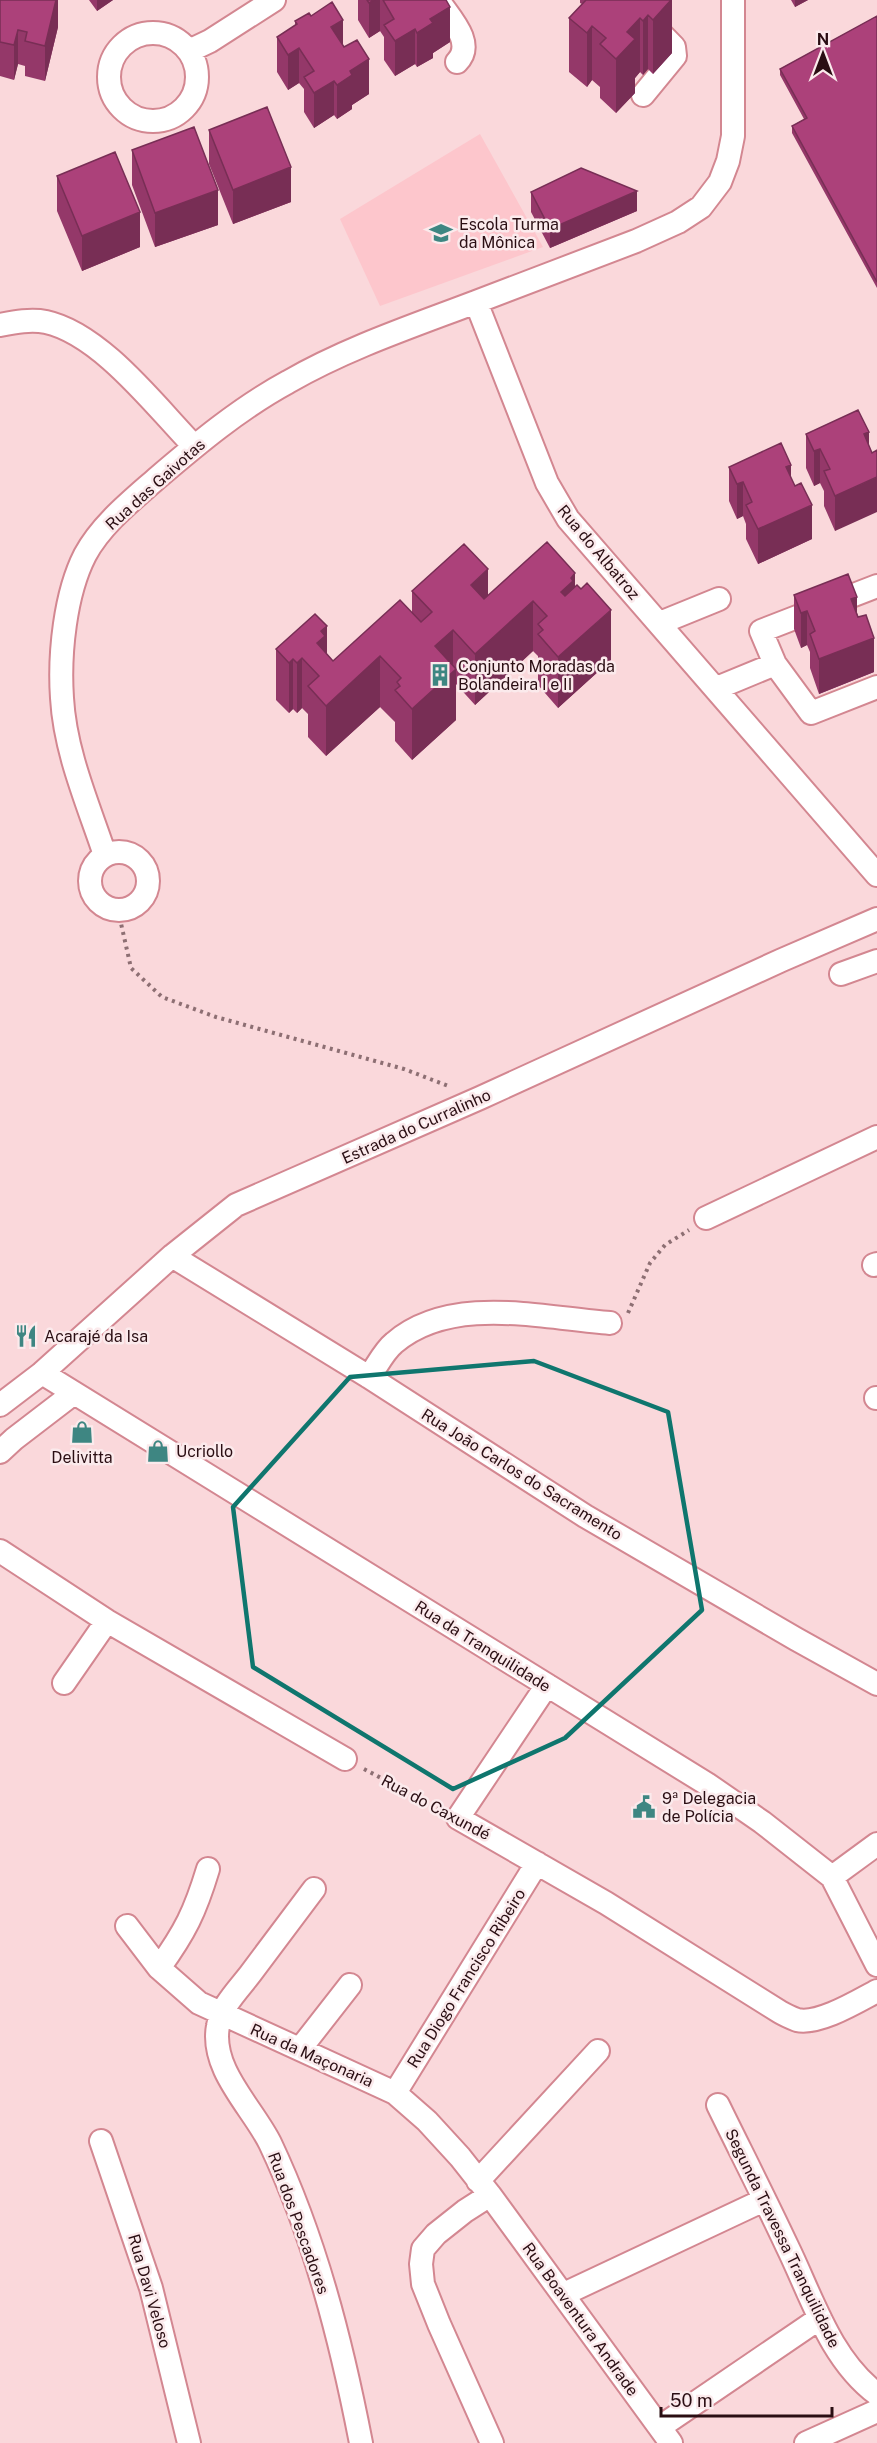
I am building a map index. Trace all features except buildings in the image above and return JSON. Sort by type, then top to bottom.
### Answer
[{"type":"street","points":[[189,51],[274,0]]},
{"type":"street","points":[[438,0],[461,34],[465,46],[463,56],[457,62]]},
{"type":"street","points":[[628,0],[675,47],[675,56],[643,95]]},
{"type":"street","points":[[476,302],[678,222],[701,207],[720,182],[728,161],[733,136],[733,0]]},
{"type":"street","name":"Rua das Gaivotas","points":[[105,855],[65,729],[61,671],[68,610],[85,555],[123,508],[194,446],[253,404],[288,382],[381,338],[476,302]]},
{"type":"street","name":"Rua do Albatroz","points":[[476,302],[556,502],[568,519],[717,688],[868,853],[877,875]]},
{"type":"street","points":[[0,325],[21,321],[46,322],[74,333],[120,368],[194,446]]},
{"type":"street","points":[[877,586],[761,631],[775,664],[811,713],[877,687]]},
{"type":"street","points":[[660,623],[719,599]]},
{"type":"street","points":[[717,688],[775,664]]},
{"type":"street","points":[[124,852],[141,861],[146,870],[147,889],[143,898],[136,904],[118,910],[100,903],[90,887],[92,868],[105,855],[124,852]]},
{"type":"street","name":"Estrada do Curralinho","points":[[0,1406],[42,1373],[172,1256],[236,1205],[877,919]]},
{"type":"street","points":[[841,974],[877,961]]},
{"type":"street","points":[[706,1218],[877,1137]]},
{"type":"street","name":"Rua João Carlos do Sacramento","points":[[172,1256],[369,1377],[585,1516],[786,1634],[877,1684]]},
{"type":"street","points":[[369,1377],[392,1344],[413,1329],[443,1318],[487,1313],[518,1313],[610,1323]]},
{"type":"street","name":"Rua da Tranquilidade","points":[[42,1373],[707,1784],[762,1822],[832,1877],[877,1965]]},
{"type":"street","points":[[0,1452],[14,1438],[74,1393]]},
{"type":"street","points":[[0,1551],[106,1621],[345,1759]]},
{"type":"street","points":[[64,1683],[106,1621]]},
{"type":"street","points":[[458,1818],[546,1685]]},
{"type":"street","name":"Rua do Caxundé","points":[[458,1818],[657,1934],[780,2012],[799,2021],[818,2018],[840,2010],[877,1991]]},
{"type":"street","points":[[832,1877],[877,1844]]},
{"type":"street","name":"Rua Diogo Francisco Ribeiro","points":[[395,2093],[537,1863]]},
{"type":"street","points":[[159,1968],[187,1927],[197,1905],[208,1869]]},
{"type":"street","points":[[220,2014],[314,1889]]},
{"type":"street","name":"Rua da Maçonaria","points":[[127,1926],[159,1968],[199,2003],[395,2093],[427,2121],[460,2157],[484,2188]]},
{"type":"street","points":[[300,2049],[350,1985]]},
{"type":"street","name":"Rua dos Pescadores","points":[[220,2014],[216,2042],[220,2058],[232,2081],[261,2124],[298,2210],[332,2312],[346,2366],[360,2443]]},
{"type":"street","points":[[492,2443],[423,2284],[421,2264],[423,2249],[436,2234],[465,2211],[598,2051]]},
{"type":"street","name":"Segunda Travessa Tranquilidade","points":[[717,2105],[820,2318],[854,2374],[877,2394]]},
{"type":"street","name":"Rua Davi Veloso","points":[[101,2141],[151,2288],[189,2443]]},
{"type":"street","name":"Rua Boaventura Andrade","points":[[484,2188],[666,2435]]},
{"type":"street","points":[[564,2294],[764,2200]]},
{"type":"street","points":[[666,2435],[820,2318]]},
{"type":"street","points":[[806,2443],[877,2411]]},
{"type":"path","points":[[118,910],[131,968],[162,997],[216,1017],[404,1069],[480,1098]]},
{"type":"path","points":[[610,1323],[620,1321],[628,1313],[650,1263],[665,1245],[706,1218]]},
{"type":"path","name":"Rua do Caxundé","points":[[345,1759],[458,1818]]},
{"type":"highlighted area","points":[[534,1361],[668,1412],[702,1610],[565,1738],[453,1789],[253,1667],[233,1507],[350,1377]]},
{"type":"shaded area","name":"Escola Turma da Mônica","points":[[480,134],[543,247],[380,306],[340,219]]},
{"type":"place","name":"Escola Turma da Mônica","points":[[441,233]]},
{"type":"place","name":"Conjunto Moradas da Bolandeira I e II","points":[[440,675]]},
{"type":"place","name":"Acarajé da Isa","points":[[26,1336]]},
{"type":"place","name":"Delivitta","points":[[82,1432]]},
{"type":"place","name":"Ucriollo","points":[[158,1451]]},
{"type":"place","name":"9ª Delegacia de Polícia","points":[[644,1807]]}]
